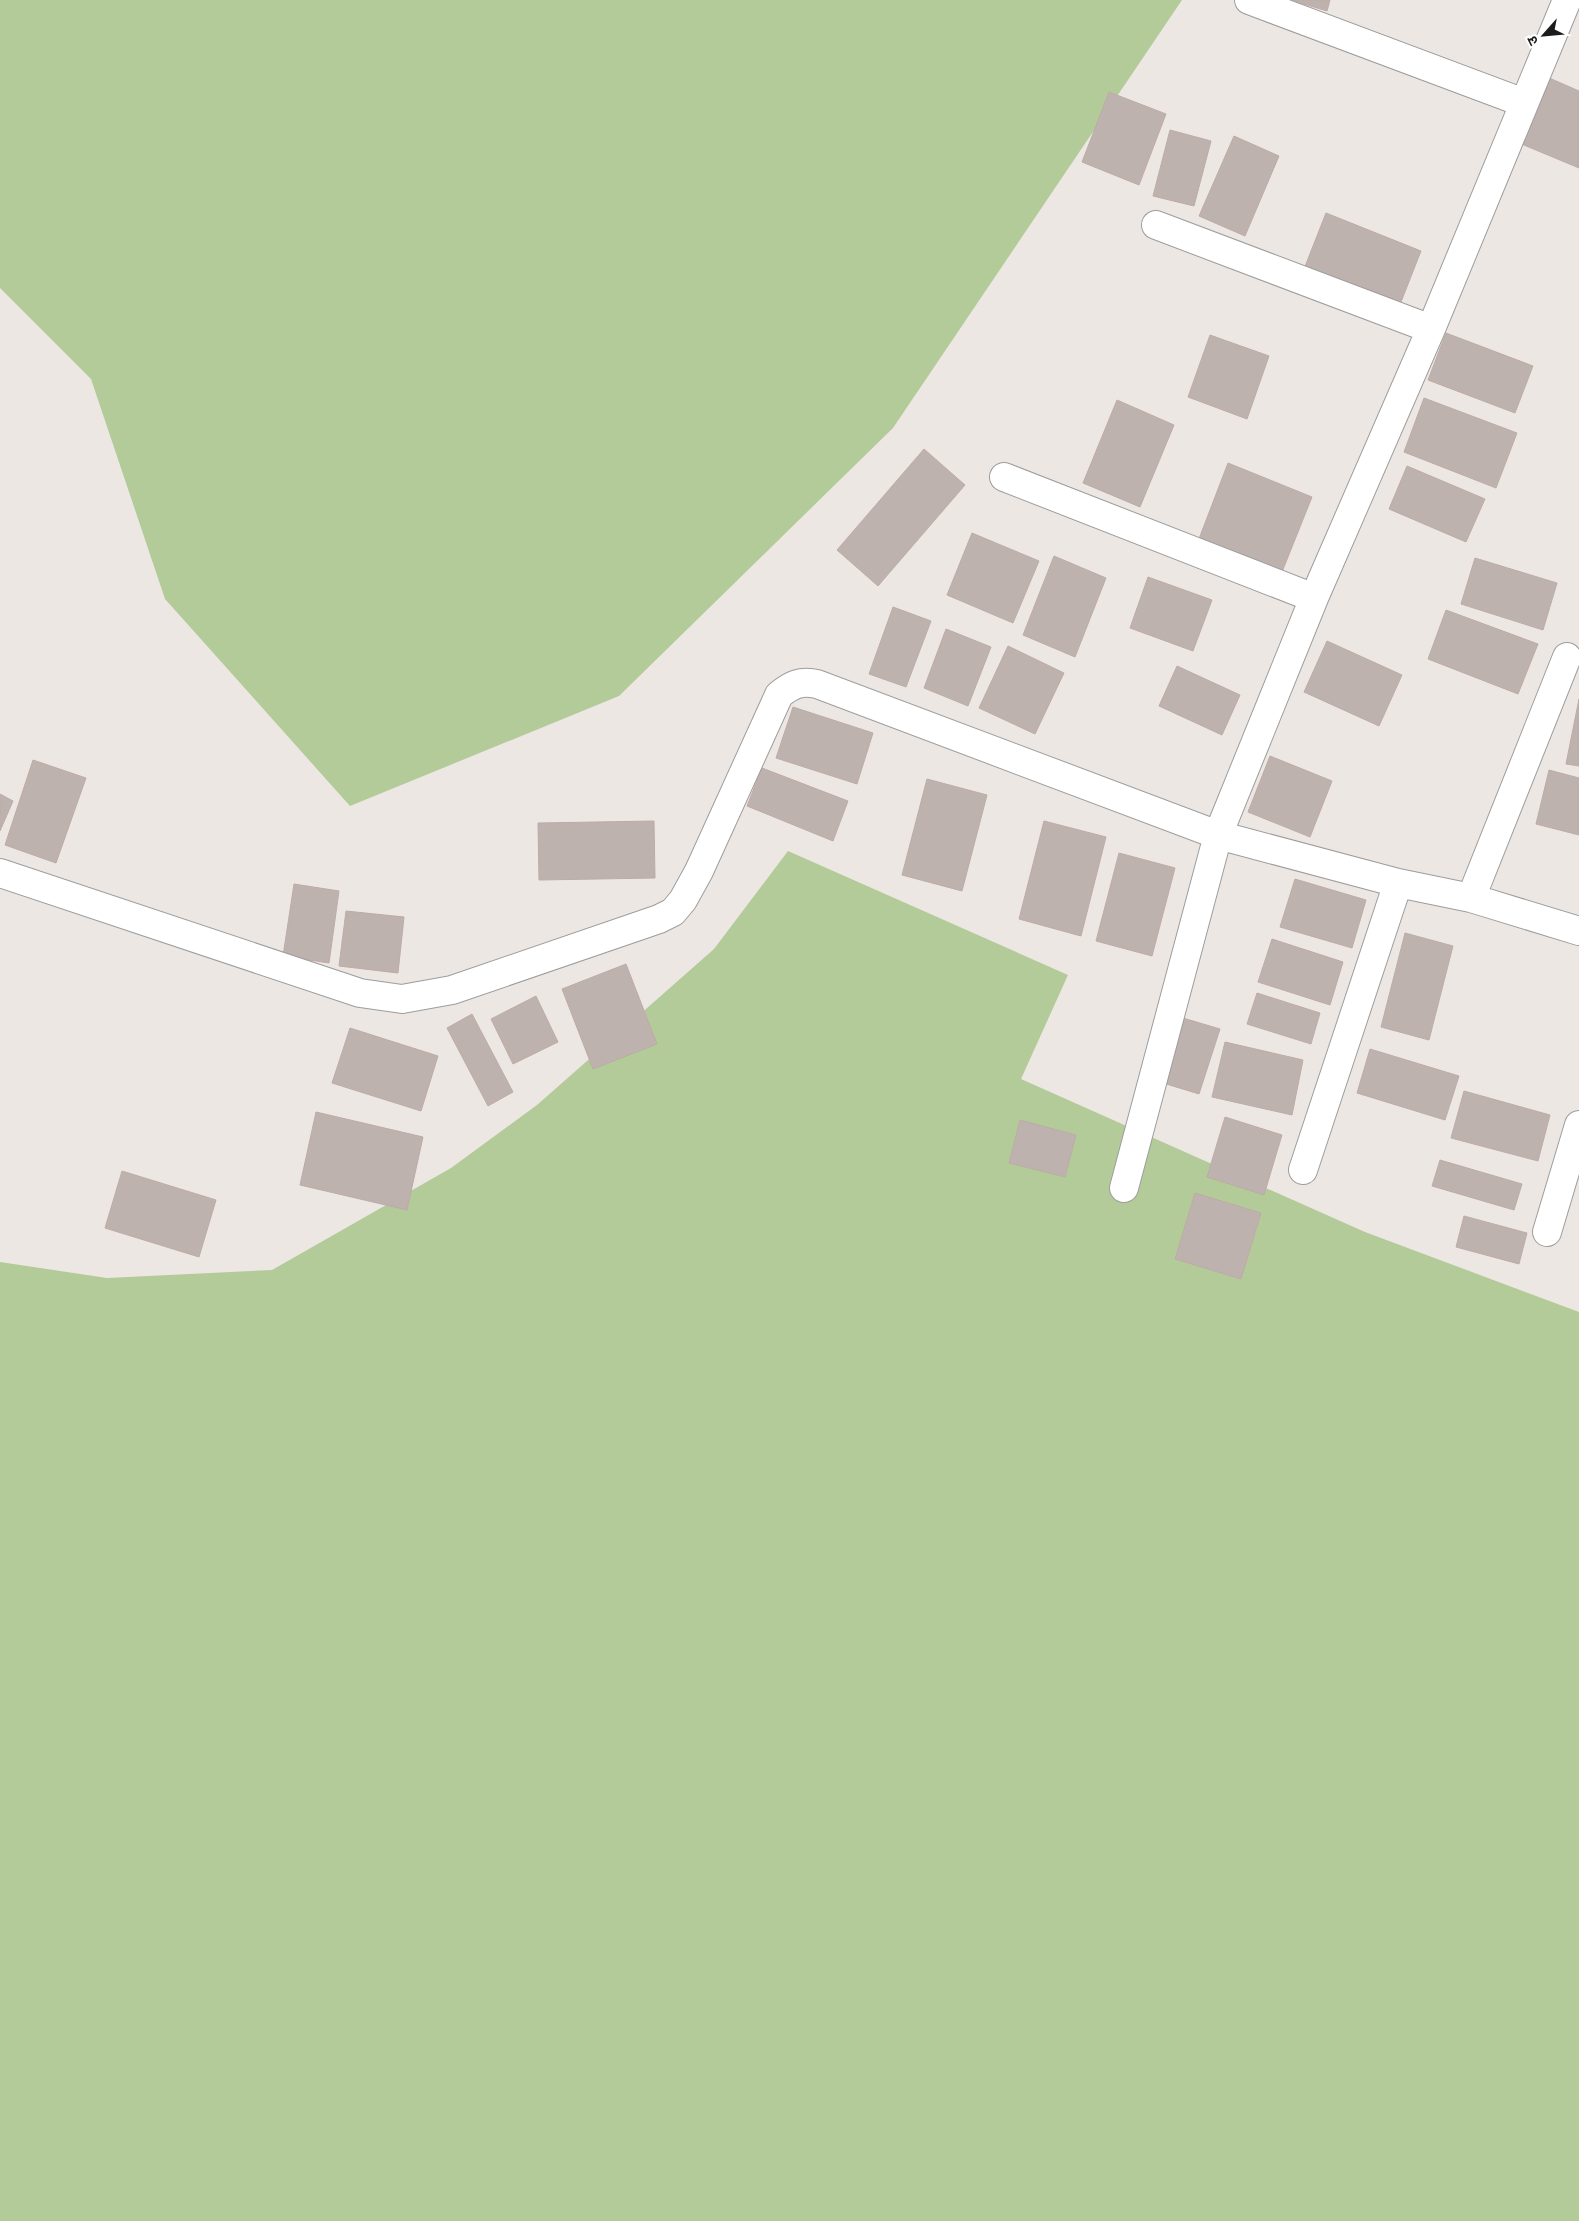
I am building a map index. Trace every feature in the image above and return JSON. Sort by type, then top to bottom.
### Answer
[{"type":"street","points":[[1249,0],[1524,103]]},
{"type":"street","points":[[1124,1188],[1218,835],[1314,598],[1431,329],[1567,0]]},
{"type":"street","points":[[1156,225],[1431,329]]},
{"type":"street","points":[[1004,477],[1314,598]]},
{"type":"street","points":[[1471,898],[1567,657]]},
{"type":"street","points":[[0,873],[360,993],[402,999],[452,990],[659,919],[673,912],[683,900],[699,871],[779,695],[787,688],[805,681],[1218,835],[1398,883],[1471,898],[1579,931]]},
{"type":"street","points":[[1303,1170],[1398,883]]},
{"type":"street","points":[[1547,1232],[1579,1125]]},
{"type":"green space","points":[[0,0],[1182,0],[893,428],[619,696],[350,806],[165,599],[91,379],[0,288]]},
{"type":"green space","points":[[788,851],[1068,975],[1021,1079],[1365,1232],[1579,1312],[1579,2221],[0,2221],[0,1262],[107,1278],[272,1270],[451,1168],[537,1105],[714,949]]},
{"type":"building","points":[[1291,0],[1330,0],[1327,11]]},
{"type":"building","points":[[1547,77],[1579,91],[1579,168],[1519,143]]},
{"type":"building","points":[[1109,92],[1166,114],[1139,185],[1082,162]]},
{"type":"building","points":[[1170,130],[1211,141],[1194,206],[1153,196]]},
{"type":"building","points":[[1234,136],[1279,156],[1245,236],[1199,216]]},
{"type":"building","points":[[1326,213],[1421,251],[1399,307],[1304,269]]},
{"type":"building","points":[[1446,333],[1533,366],[1515,413],[1428,380]]},
{"type":"building","points":[[1210,335],[1269,356],[1247,419],[1188,397]]},
{"type":"building","points":[[1424,398],[1517,433],[1496,488],[1404,452]]},
{"type":"building","points":[[1117,400],[1174,425],[1140,507],[1083,483]]},
{"type":"building","points":[[924,449],[965,485],[878,586],[837,550]]},
{"type":"building","points":[[1228,463],[1312,497],[1280,577],[1197,544]]},
{"type":"building","points":[[1407,466],[1485,499],[1466,542],[1389,509]]},
{"type":"building","points":[[972,533],[1039,561],[1013,623],[947,595]]},
{"type":"building","points":[[1054,556],[1106,578],[1075,657],[1023,635]]},
{"type":"building","points":[[1475,558],[1557,583],[1543,630],[1461,604]]},
{"type":"building","points":[[1148,577],[1212,600],[1193,651],[1130,628]]},
{"type":"building","points":[[893,607],[931,621],[906,687],[869,674]]},
{"type":"building","points":[[1446,610],[1538,644],[1518,694],[1428,659]]},
{"type":"building","points":[[946,629],[991,647],[968,706],[924,688]]},
{"type":"building","points":[[1327,641],[1402,675],[1379,726],[1304,692]]},
{"type":"building","points":[[1008,646],[1064,673],[1035,734],[979,708]]},
{"type":"building","points":[[1177,666],[1240,695],[1222,735],[1159,706]]},
{"type":"building","points":[[1579,699],[1579,766],[1566,764]]},
{"type":"building","points":[[793,707],[873,733],[857,784],[776,758]]},
{"type":"building","points":[[1270,756],[1332,781],[1310,837],[1248,812]]},
{"type":"building","points":[[33,760],[86,778],[56,863],[5,845]]},
{"type":"building","points":[[762,768],[848,801],[833,841],[747,806]]},
{"type":"building","points":[[1549,770],[1579,778],[1579,835],[1536,824]]},
{"type":"building","points":[[927,779],[987,795],[962,891],[902,875]]},
{"type":"building","points":[[0,794],[13,801],[0,831]]},
{"type":"building","points":[[654,821],[655,878],[539,880],[538,823]]},
{"type":"building","points":[[1044,821],[1106,837],[1081,936],[1019,919]]},
{"type":"building","points":[[1119,853],[1175,868],[1152,956],[1096,941]]},
{"type":"building","points":[[1295,879],[1366,900],[1352,948],[1280,927]]},
{"type":"building","points":[[294,884],[339,891],[329,963],[283,956]]},
{"type":"building","points":[[346,911],[404,917],[398,973],[339,966]]},
{"type":"building","points":[[1405,933],[1453,946],[1429,1040],[1381,1027]]},
{"type":"building","points":[[1272,939],[1343,962],[1330,1005],[1258,982]]},
{"type":"building","points":[[626,964],[657,1044],[593,1069],[562,989]]},
{"type":"building","points":[[1257,993],[1320,1013],[1311,1044],[1247,1024]]},
{"type":"building","points":[[536,996],[558,1042],[513,1064],[491,1019]]},
{"type":"building","points":[[472,1014],[513,1092],[488,1106],[447,1028]]},
{"type":"building","points":[[1183,1018],[1220,1029],[1199,1094],[1163,1083]]},
{"type":"building","points":[[350,1028],[438,1056],[421,1111],[332,1083]]},
{"type":"building","points":[[1225,1042],[1303,1060],[1292,1115],[1212,1097]]},
{"type":"building","points":[[1370,1049],[1459,1076],[1445,1120],[1357,1093]]},
{"type":"building","points":[[1464,1091],[1550,1115],[1538,1161],[1451,1138]]},
{"type":"building","points":[[316,1112],[423,1137],[407,1210],[300,1185]]},
{"type":"building","points":[[1225,1117],[1282,1135],[1264,1195],[1207,1177]]},
{"type":"building","points":[[1020,1120],[1076,1135],[1065,1177],[1009,1163]]},
{"type":"building","points":[[1440,1160],[1522,1184],[1514,1210],[1432,1186]]},
{"type":"building","points":[[122,1171],[216,1200],[199,1257],[105,1228]]},
{"type":"building","points":[[1195,1193],[1261,1213],[1241,1279],[1175,1259]]},
{"type":"building","points":[[1464,1216],[1527,1233],[1519,1264],[1456,1247]]}]
